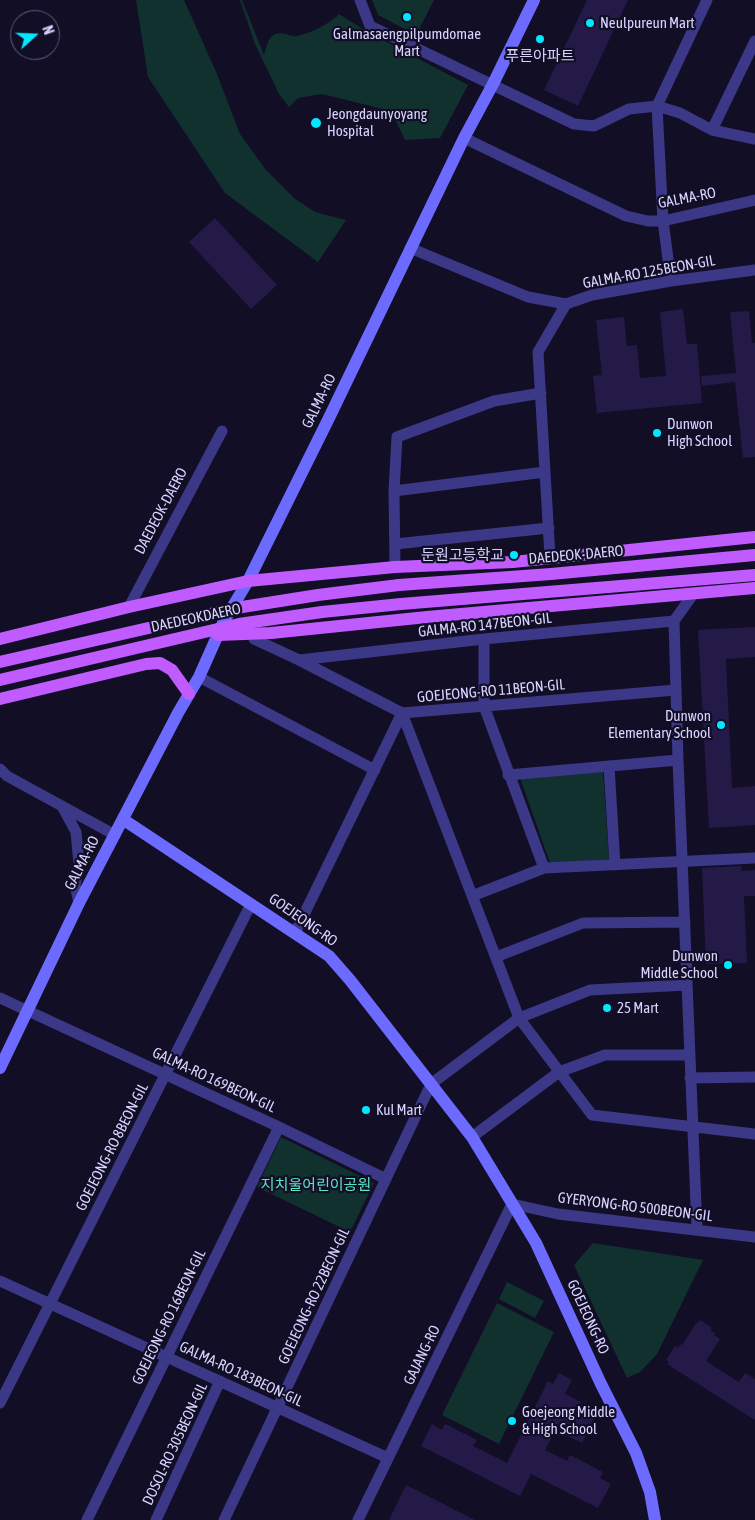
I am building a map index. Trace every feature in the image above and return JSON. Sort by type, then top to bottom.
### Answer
[{"type":"main road","name":"GALMA-RO","points":[[0,1068],[79,904],[199,677],[224,621],[248,581],[464,138],[534,0]]},
{"type":"main road","points":[[0,639],[128,607],[248,581],[395,567],[513,562],[755,537]]},
{"type":"main road","points":[[657,564],[704,541]]},
{"type":"main road","name":"DAEDEOK-DAERO","points":[[399,585],[551,574],[755,555]]},
{"type":"main road","name":"DAEDEOKDAERO","points":[[0,680],[239,624],[322,612],[755,575]]},
{"type":"main road","name":"DAEDEOKDAERO","points":[[0,662],[236,608],[399,585]]},
{"type":"main road","points":[[218,635],[271,633],[755,588]]},
{"type":"main road","points":[[0,699],[146,664],[160,663],[172,670],[189,694]]},
{"type":"main road","name":"GOEJEONG-RO","points":[[124,820],[329,956],[350,980],[472,1136],[536,1242],[601,1384],[636,1453],[650,1492],[655,1520]]},
{"type":"street","points":[[360,0],[370,26],[574,124],[594,126],[629,109],[657,106],[680,113],[712,130],[755,139]]},
{"type":"street","points":[[671,281],[663,221],[657,106],[707,0]]},
{"type":"street","points":[[712,130],[755,41]]},
{"type":"street","name":"GALMA-RO","points":[[464,138],[626,216],[663,221],[755,200]]},
{"type":"street","name":"GALMA-RO 125BEON-GIL","points":[[410,248],[528,298],[566,304],[592,295],[671,281],[755,270]]},
{"type":"street","name":"DAEDEOK-DAERO","points":[[550,557],[538,352],[566,304]]},
{"type":"street","points":[[395,567],[394,491],[397,437],[494,401],[541,393]]},
{"type":"street","name":"DAEDEOK-DAERO","points":[[128,607],[222,431]]},
{"type":"street","points":[[394,491],[545,472]]},
{"type":"street","name":"DAEDEOK-DAERO","points":[[395,544],[549,528]]},
{"type":"street","points":[[694,593],[674,621],[697,1229]]},
{"type":"street","name":"GALMA-RO 147BEON-GIL","points":[[299,660],[484,639],[674,621]]},
{"type":"street","points":[[254,639],[402,713],[519,1018],[592,1115],[755,1134]]},
{"type":"street","points":[[484,639],[484,706],[544,868]]},
{"type":"street","points":[[199,677],[375,770]]},
{"type":"street","name":"GOEJEONG-RO 11BEON-GIL","points":[[296,933],[402,713],[676,690]]},
{"type":"street","points":[[508,775],[678,760]]},
{"type":"street","points":[[609,766],[615,865]]},
{"type":"street","points":[[0,769],[7,776],[115,835]]},
{"type":"street","points":[[62,806],[76,832],[79,864],[75,885],[79,904]]},
{"type":"street","points":[[472,896],[544,868],[755,858]]},
{"type":"street","name":"GOEJEONG-RO 8BEON-GIL","points":[[0,1403],[251,904]]},
{"type":"street","points":[[496,957],[583,923],[685,922]]},
{"type":"street","points":[[431,1084],[519,1018],[590,990],[687,985]]},
{"type":"street","name":"GALMA-RO 169BEON-GIL","points":[[0,998],[166,1074],[386,1179]]},
{"type":"street","points":[[472,1136],[559,1072],[605,1055],[690,1055]]},
{"type":"street","points":[[690,1078],[755,1077]]},
{"type":"street","name":"GOEJEONG-RO 22BEON-GIL","points":[[224,1520],[431,1084]]},
{"type":"street","name":"GOEJEONG-RO 16BEON-GIL","points":[[87,1520],[279,1127]]},
{"type":"street","name":"GYERYONG-RO 500BEON-GIL","points":[[512,1204],[558,1214],[755,1237]]},
{"type":"street","name":"GAJANG-RO","points":[[358,1520],[512,1204]]},
{"type":"street","name":"GALMA-RO 183BEON-GIL","points":[[0,1281],[388,1458]]},
{"type":"street","name":"DOSOL-RO 305BEON-GIL","points":[[156,1520],[220,1381]]},
{"type":"green space","points":[[136,0],[184,0],[217,74],[240,134],[266,170],[294,198],[315,212],[346,220],[318,262],[225,193],[148,77]]},
{"type":"green space","points":[[240,0],[242,0],[264,55],[270,38],[276,34],[303,35],[325,25],[339,14],[366,31],[468,85],[440,138],[405,140],[391,111],[322,94],[298,98],[289,107],[279,94],[255,44]]},
{"type":"green space","points":[[372,0],[434,0],[416,35],[378,15]]},
{"type":"green space","points":[[603,772],[609,859],[550,863],[520,778]]},
{"type":"green space","name":"지치울어린이공원","points":[[281,1137],[374,1183],[350,1232],[257,1187]]},
{"type":"green space","points":[[593,1243],[703,1260],[657,1354],[640,1372],[627,1378],[574,1265]]},
{"type":"green space","points":[[507,1282],[544,1301],[535,1318],[499,1299]]},
{"type":"green space","points":[[497,1303],[554,1332],[499,1444],[442,1415]]},
{"type":"building","points":[[587,0],[628,0],[578,106],[544,90]]},
{"type":"building","points":[[215,218],[277,285],[251,309],[189,242]]},
{"type":"building","points":[[683,309],[687,344],[697,344],[702,403],[597,413],[593,376],[602,375],[596,320],[624,317],[627,346],[637,345],[640,378],[666,376],[660,312]]},
{"type":"building","points":[[749,311],[752,343],[755,343],[755,457],[743,458],[735,382],[702,386],[701,376],[736,373],[730,312]]},
{"type":"building","points":[[755,627],[755,657],[726,659],[732,788],[755,786],[755,825],[709,828],[698,630]]},
{"type":"building","points":[[741,866],[742,871],[755,870],[755,896],[744,896],[747,963],[706,964],[702,868]]},
{"type":"building","points":[[700,1320],[712,1328],[710,1330],[720,1339],[706,1361],[739,1382],[745,1373],[755,1379],[755,1420],[667,1364],[669,1362],[666,1360],[675,1346],[678,1348],[682,1345]]},
{"type":"building","points":[[559,1373],[572,1380],[565,1394],[581,1402],[579,1411],[594,1419],[582,1443],[555,1430],[545,1450],[567,1461],[570,1455],[603,1472],[600,1478],[611,1484],[598,1508],[531,1474],[520,1496],[421,1446],[432,1424],[442,1430],[445,1424],[477,1440],[473,1446],[507,1463],[548,1381],[553,1384]]},
{"type":"building","points":[[406,1485],[475,1520],[389,1520]]},
{"type":"place","name":"Galmasaengpilpumdomae Mart","points":[[407,17]]},
{"type":"place","name":"Neulpureun Mart","points":[[590,23]]},
{"type":"place","name":"푸른아파트","points":[[540,39]]},
{"type":"place","name":"Jeongdaunyoyang Hospital","points":[[316,123]]},
{"type":"place","name":"Dunwon High School","points":[[657,433]]},
{"type":"place","name":"둔원고등학교","points":[[514,555]]},
{"type":"place","name":"Dunwon Elementary School","points":[[721,725]]},
{"type":"place","name":"Dunwon Middle School","points":[[728,965]]},
{"type":"place","name":"25 Mart","points":[[607,1008]]},
{"type":"place","name":"Kul Mart","points":[[366,1110]]},
{"type":"place","name":"Goejeong Middle & High School","points":[[512,1421]]}]
